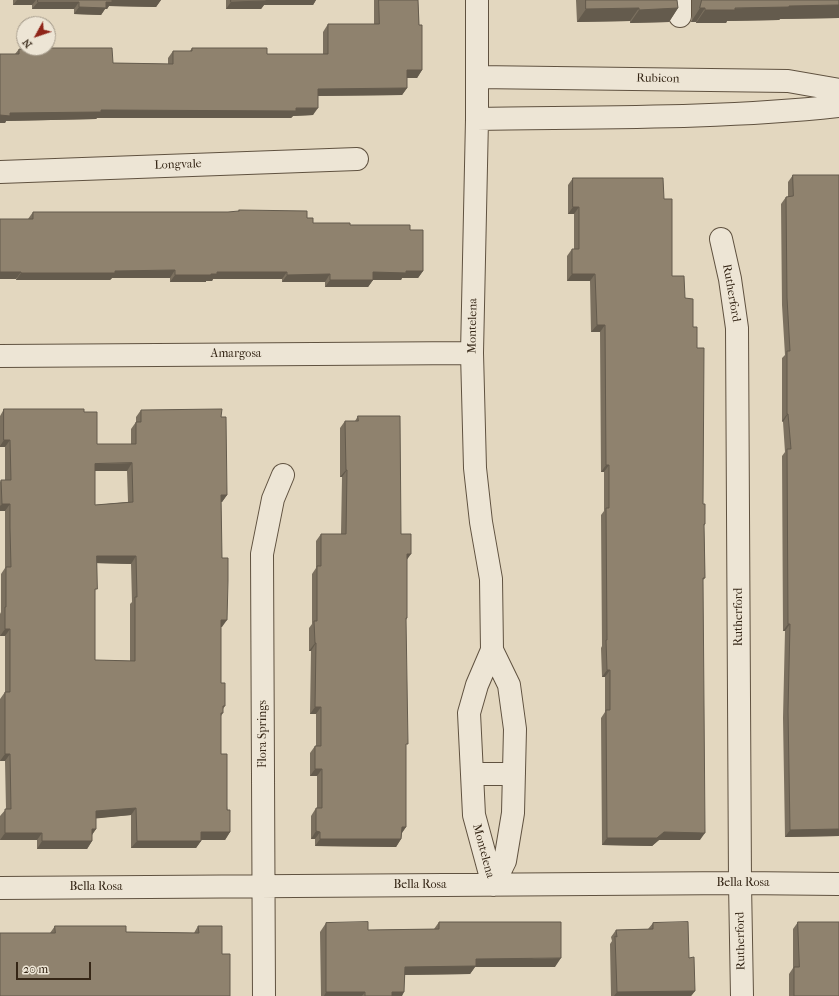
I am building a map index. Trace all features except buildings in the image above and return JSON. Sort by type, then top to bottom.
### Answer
[{"type":"street","name":"Montelena","points":[[477,0],[477,119],[472,353],[475,468],[481,522],[491,579],[492,650],[477,685],[469,713],[474,814],[493,885]]},
{"type":"street","name":"Rubicon","points":[[477,77],[788,80],[839,90]]},
{"type":"street","points":[[477,119],[694,115],[792,111],[839,106]]},
{"type":"street","name":"Longvale","points":[[0,172],[357,159]]},
{"type":"street","name":"Rutherford","points":[[721,239],[730,279],[737,328],[742,996]]},
{"type":"street","name":"Amargosa","points":[[0,356],[472,353]]},
{"type":"street","name":"Flora Springs","points":[[264,996],[262,554],[273,499],[282,475]]},
{"type":"street","name":"Montelena","points":[[492,650],[509,685],[515,729],[514,813],[505,861],[493,885]]},
{"type":"street","points":[[472,774],[514,774]]},
{"type":"street","name":"Bella Rosa","points":[[0,888],[740,883],[839,884]]}]
